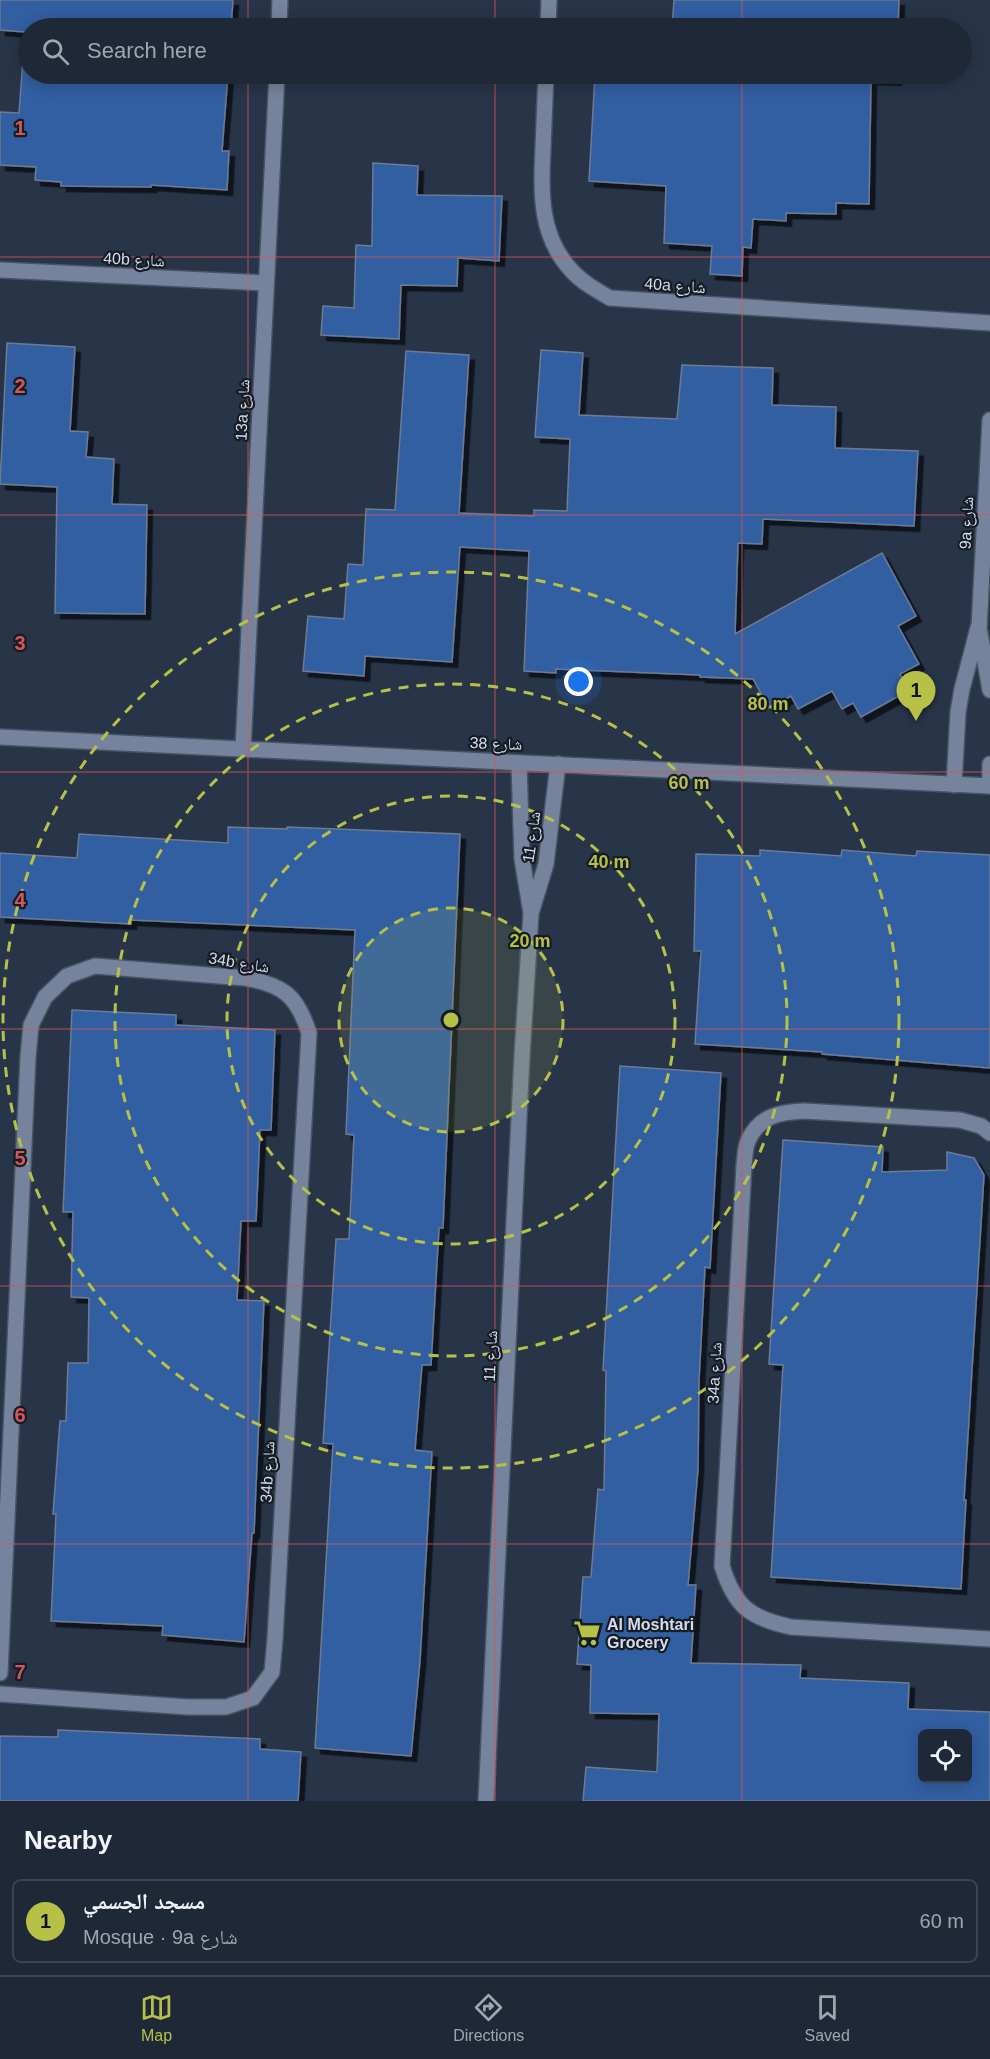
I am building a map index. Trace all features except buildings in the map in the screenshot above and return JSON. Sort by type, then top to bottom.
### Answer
[{"type":"street","points":[[279,18],[280,0]]},
{"type":"street","points":[[548,18],[549,0]]},
{"type":"street","name":"13a شارع","points":[[243,749],[276,84]]},
{"type":"street","name":"40a شارع","points":[[546,84],[541,191],[543,212],[549,234],[572,271],[590,286],[610,298],[990,323]]},
{"type":"street","name":"40b شارع","points":[[0,270],[266,283]]},
{"type":"street","name":"9a شارع","points":[[954,785],[958,712],[979,628],[990,420]]},
{"type":"street","name":"9a شارع","points":[[979,628],[990,690]]},
{"type":"street","name":"شارع 38","points":[[0,737],[990,786]]},
{"type":"street","name":"شارع 11","points":[[486,1801],[531,913],[522,859],[519,762]]},
{"type":"street","name":"شارع 11","points":[[531,913],[546,864],[558,764]]},
{"type":"street","points":[[990,764],[990,786]]},
{"type":"street","name":"34b شارع","points":[[0,1673],[28,1068],[32,1025],[45,997],[67,976],[95,966],[268,982],[288,994],[303,1013],[309,1033],[272,1671],[253,1698],[226,1707],[188,1707],[0,1694]]},
{"type":"street","name":"34a شارع","points":[[990,1133],[981,1126],[960,1120],[804,1111],[781,1112],[760,1123],[748,1142],[744,1165],[722,1566],[729,1588],[743,1607],[765,1621],[791,1627],[990,1639]]},
{"type":"place","name":"مسجد الجسمي","points":[[916,721]]},
{"type":"place","name":"Al Moshtari Grocery","points":[[587,1633]]}]
